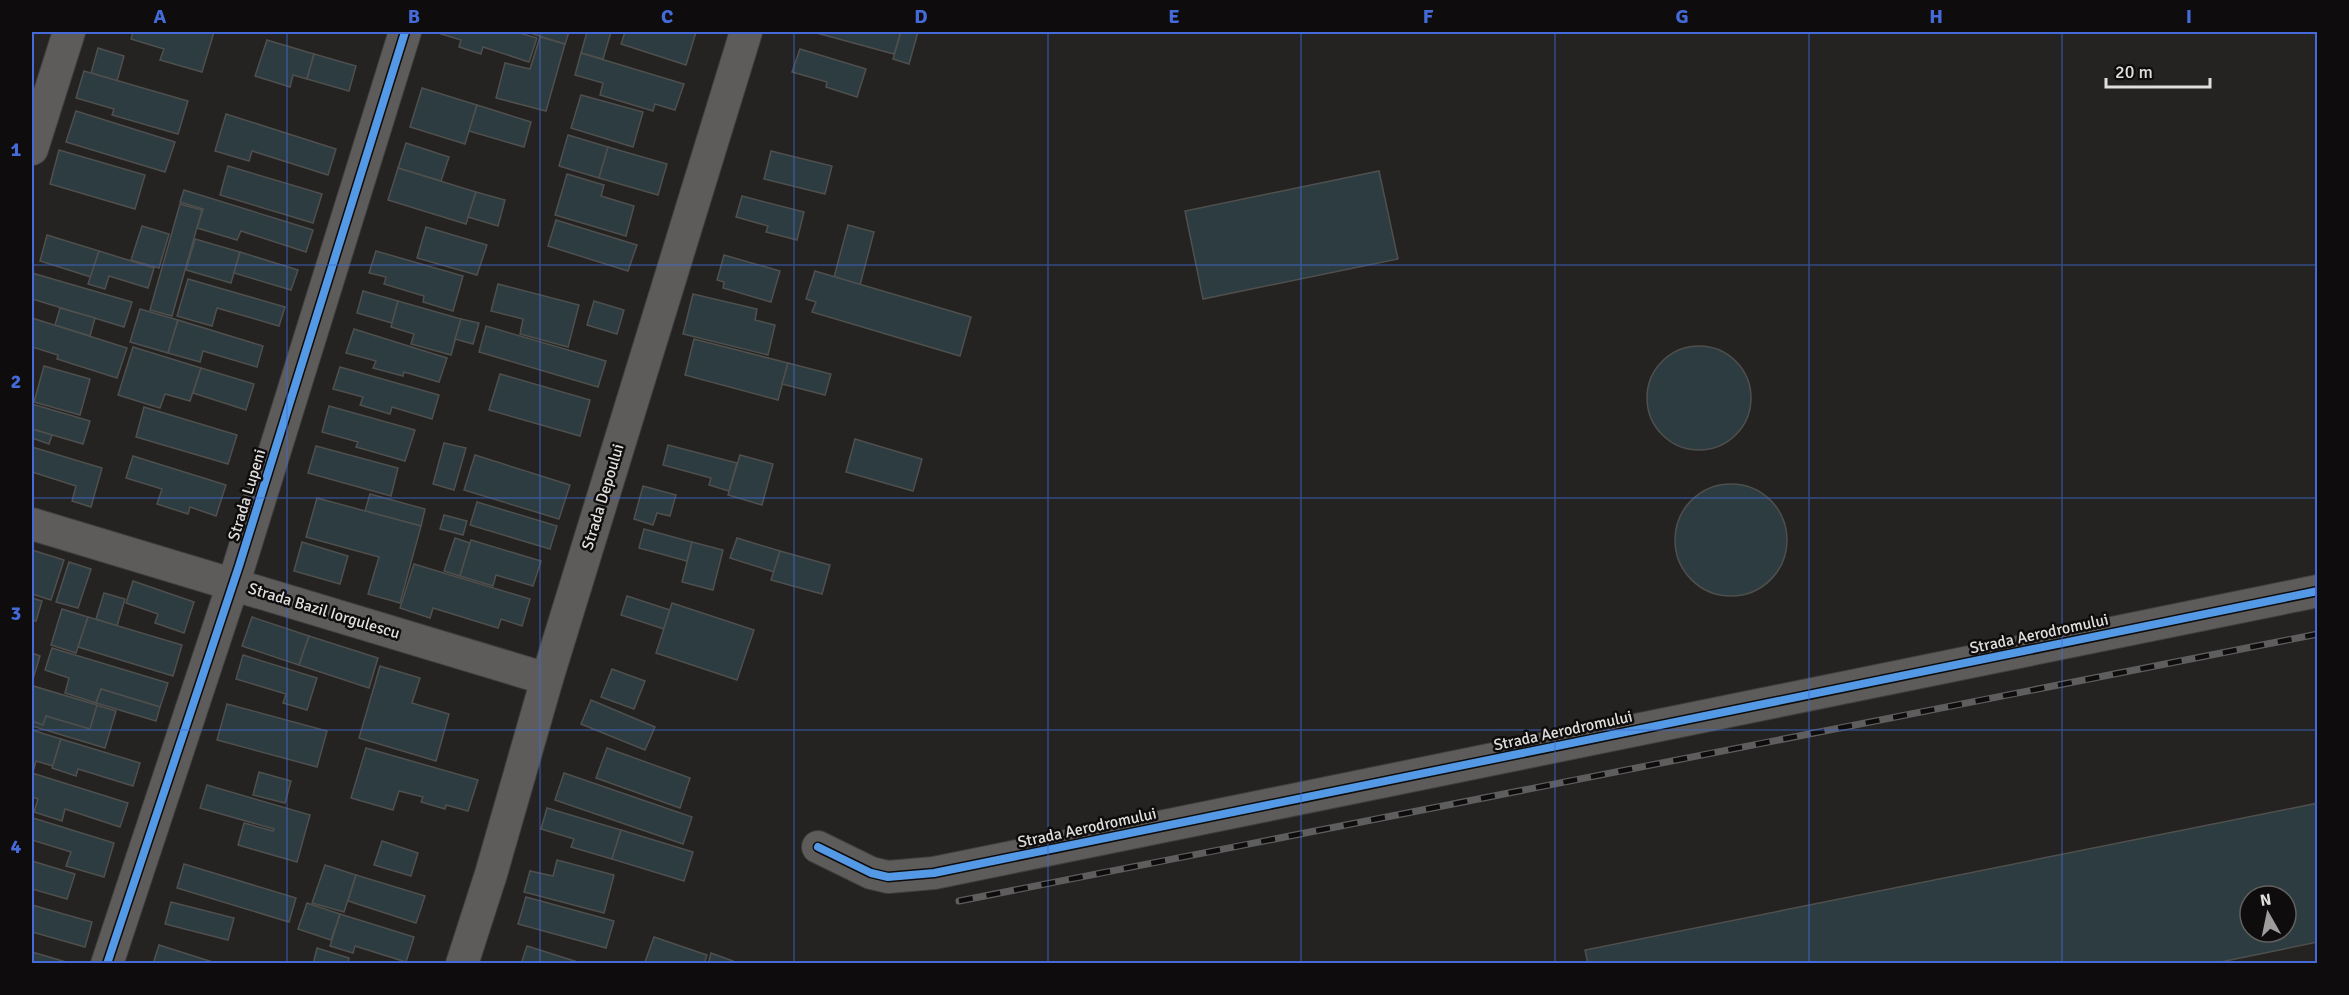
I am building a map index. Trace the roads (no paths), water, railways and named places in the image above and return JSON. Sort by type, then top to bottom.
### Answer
[{"type":"street","points":[[32,149],[69,32]]},
{"type":"street","name":"Strada Lupeni","points":[[107,963],[233,584],[405,32]]},
{"type":"street","name":"Strada Depoului","points":[[462,963],[746,32]]},
{"type":"street","name":"Strada Bazil Iorgulescu","points":[[32,524],[547,679]]},
{"type":"street","name":"Strada Aerodromului","points":[[818,847],[871,873],[888,877],[934,873],[2318,591]]},
{"type":"railway","points":[[959,901],[2318,634]]}]
